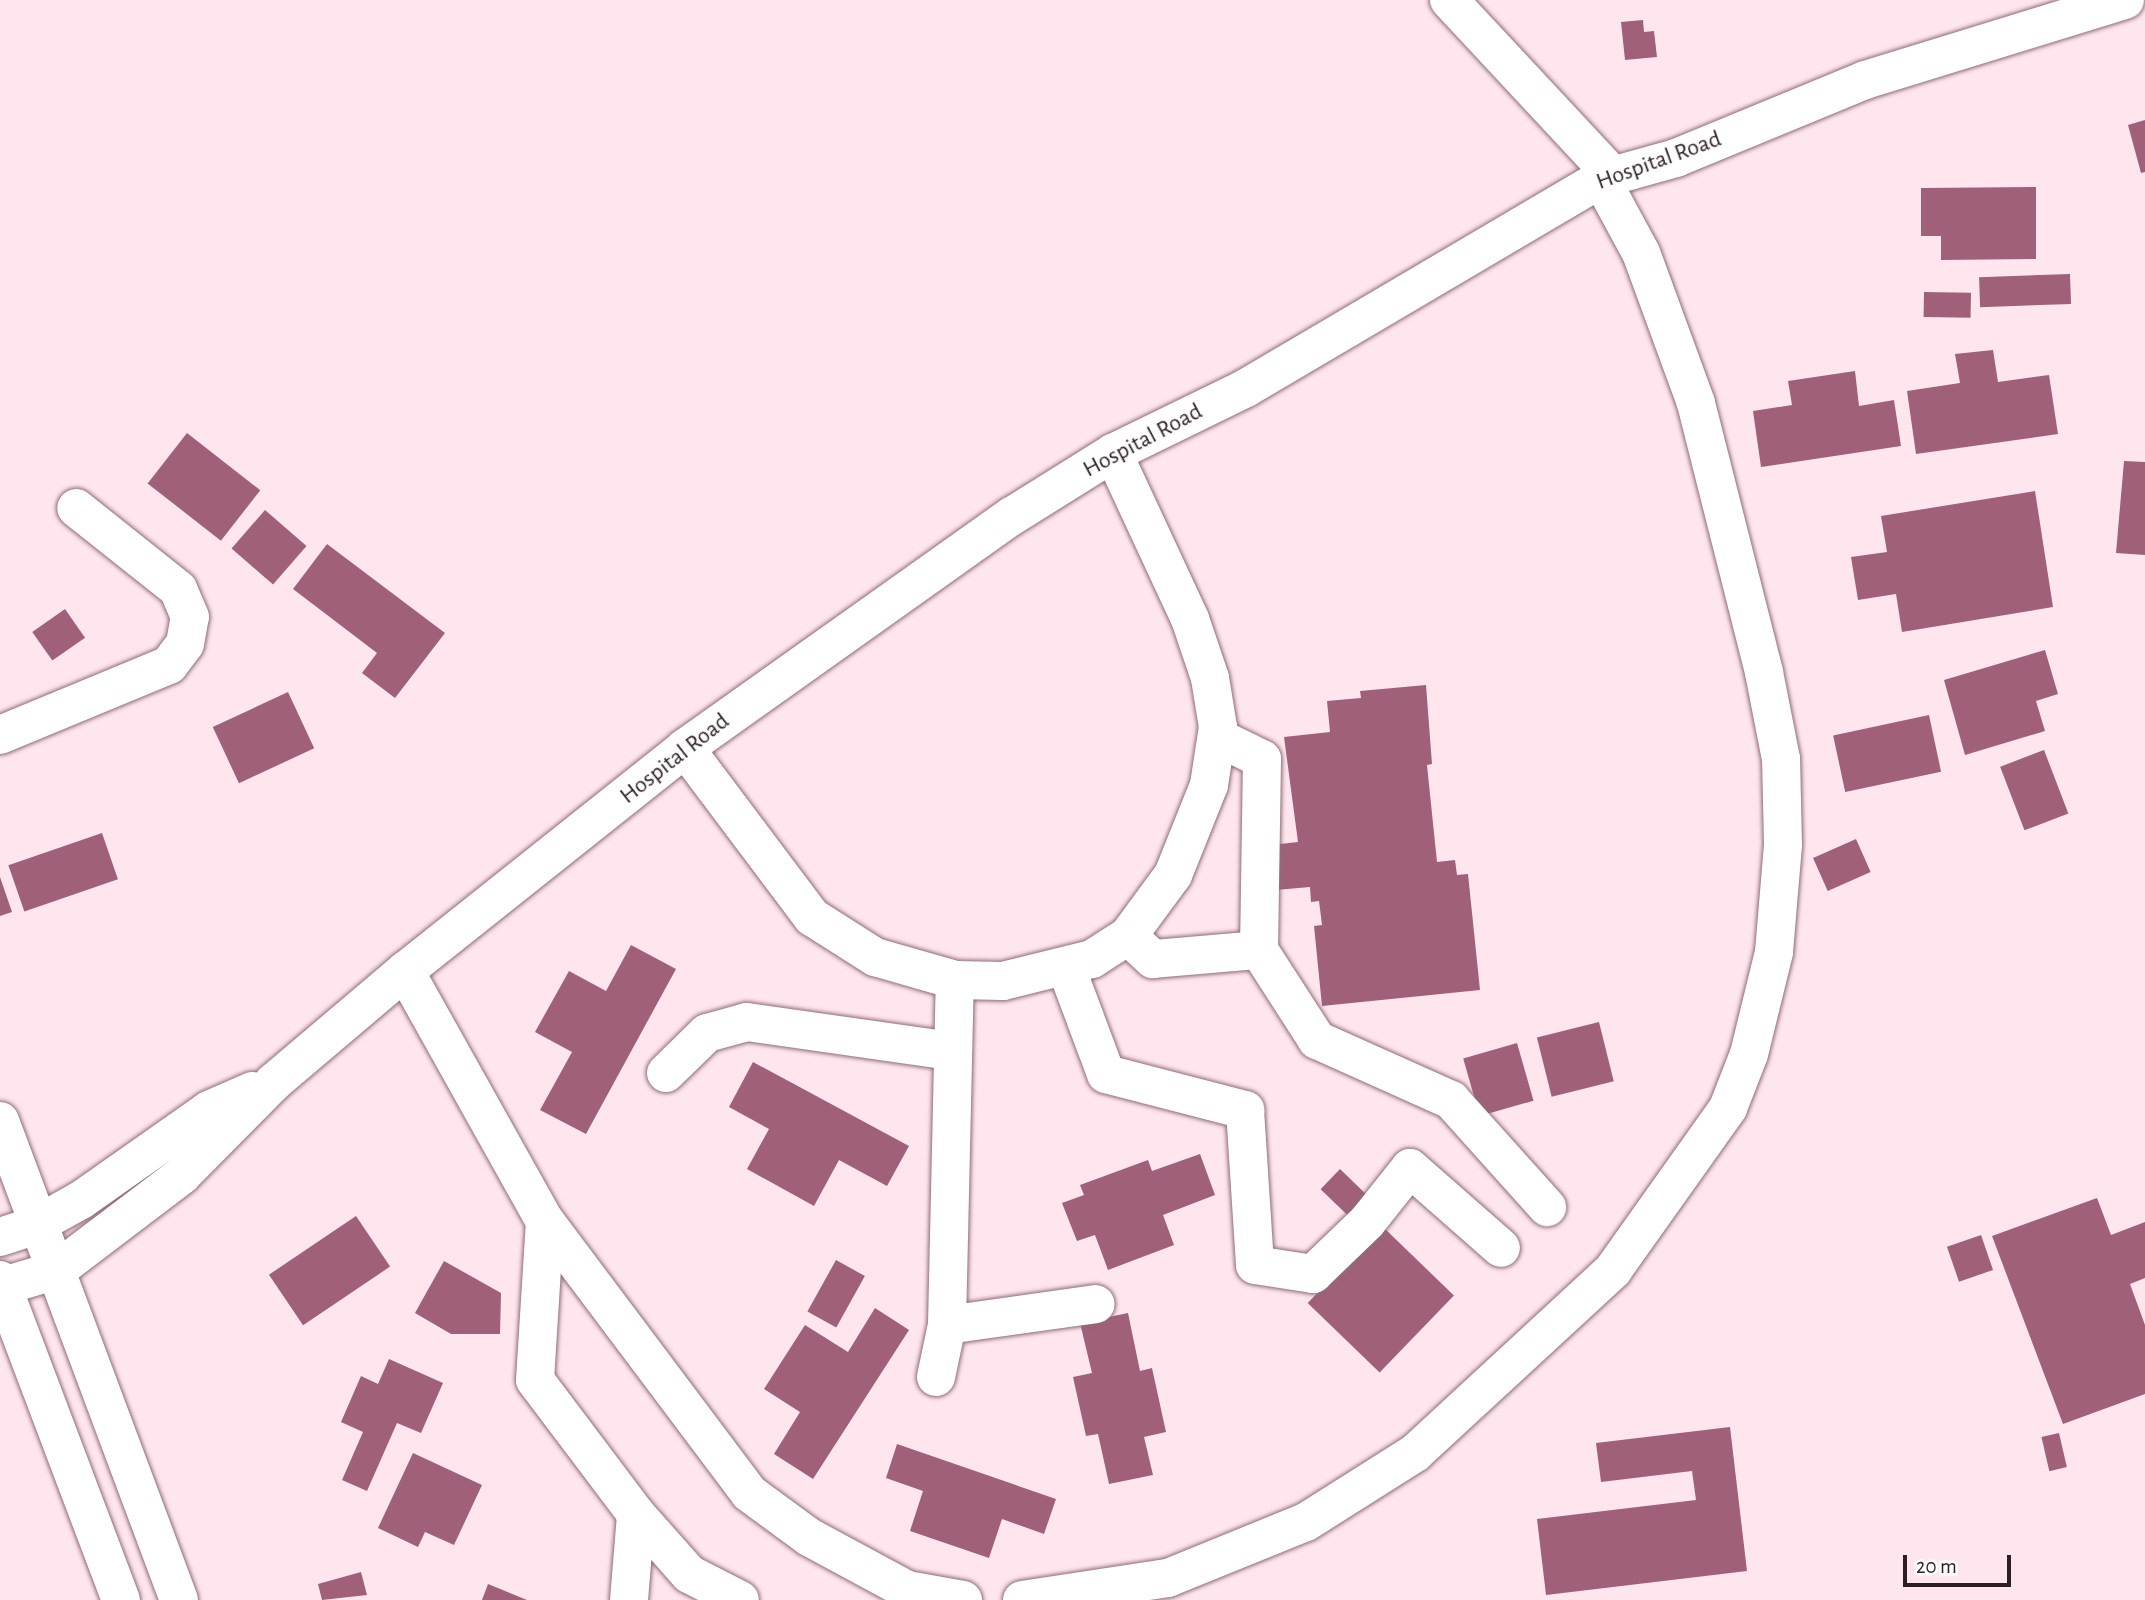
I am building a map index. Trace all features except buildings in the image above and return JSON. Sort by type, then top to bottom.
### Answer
[{"type":"street","points":[[1022,1600],[1168,1578],[1306,1522],[1415,1453],[1613,1270],[1728,1108],[1749,1054],[1774,953],[1783,845],[1781,758],[1758,645],[1696,403],[1642,253],[1606,177],[1450,0]]},
{"type":"street","name":"Hospital Road","points":[[274,1082],[405,971],[685,748],[1012,516],[1113,453],[1246,388],[1606,177],[1676,158],[1865,80],[2125,0]]},
{"type":"street","points":[[685,748],[812,917],[876,957],[956,980],[1003,981],[1092,959],[1128,936],[1173,874],[1209,785],[1217,737],[1210,678],[1190,619],[1113,453]]},
{"type":"street","points":[[2,731],[169,666],[185,644],[190,617],[178,589],[76,508]]},
{"type":"street","points":[[1217,737],[1262,759],[1259,950],[1317,1040],[1451,1100],[1547,1207]]},
{"type":"street","points":[[1128,936],[1153,958],[1259,950]]},
{"type":"street","points":[[1066,967],[1106,1074],[1245,1110],[1255,1265],[1313,1274],[1367,1222],[1410,1168],[1501,1248]]},
{"type":"street","points":[[405,971],[545,1221],[749,1493],[808,1537],[907,1591],[963,1600]]},
{"type":"street","points":[[936,1377],[947,1325],[956,980]]},
{"type":"street","points":[[666,1073],[707,1033],[747,1022],[953,1051]]},
{"type":"street","points":[[0,1237],[36,1225],[209,1110],[274,1082]]},
{"type":"street","points":[[121,1600],[78,1478],[1,1285],[57,1270],[182,1175],[274,1082]]},
{"type":"street","points":[[0,1121],[36,1225],[57,1270],[179,1600]]},
{"type":"street","points":[[545,1221],[535,1380],[636,1514],[689,1574],[740,1600]]},
{"type":"street","points":[[947,1325],[1096,1304]]},
{"type":"street","points":[[78,1478],[127,1456]]},
{"type":"street","points":[[629,1600],[636,1514]]}]
